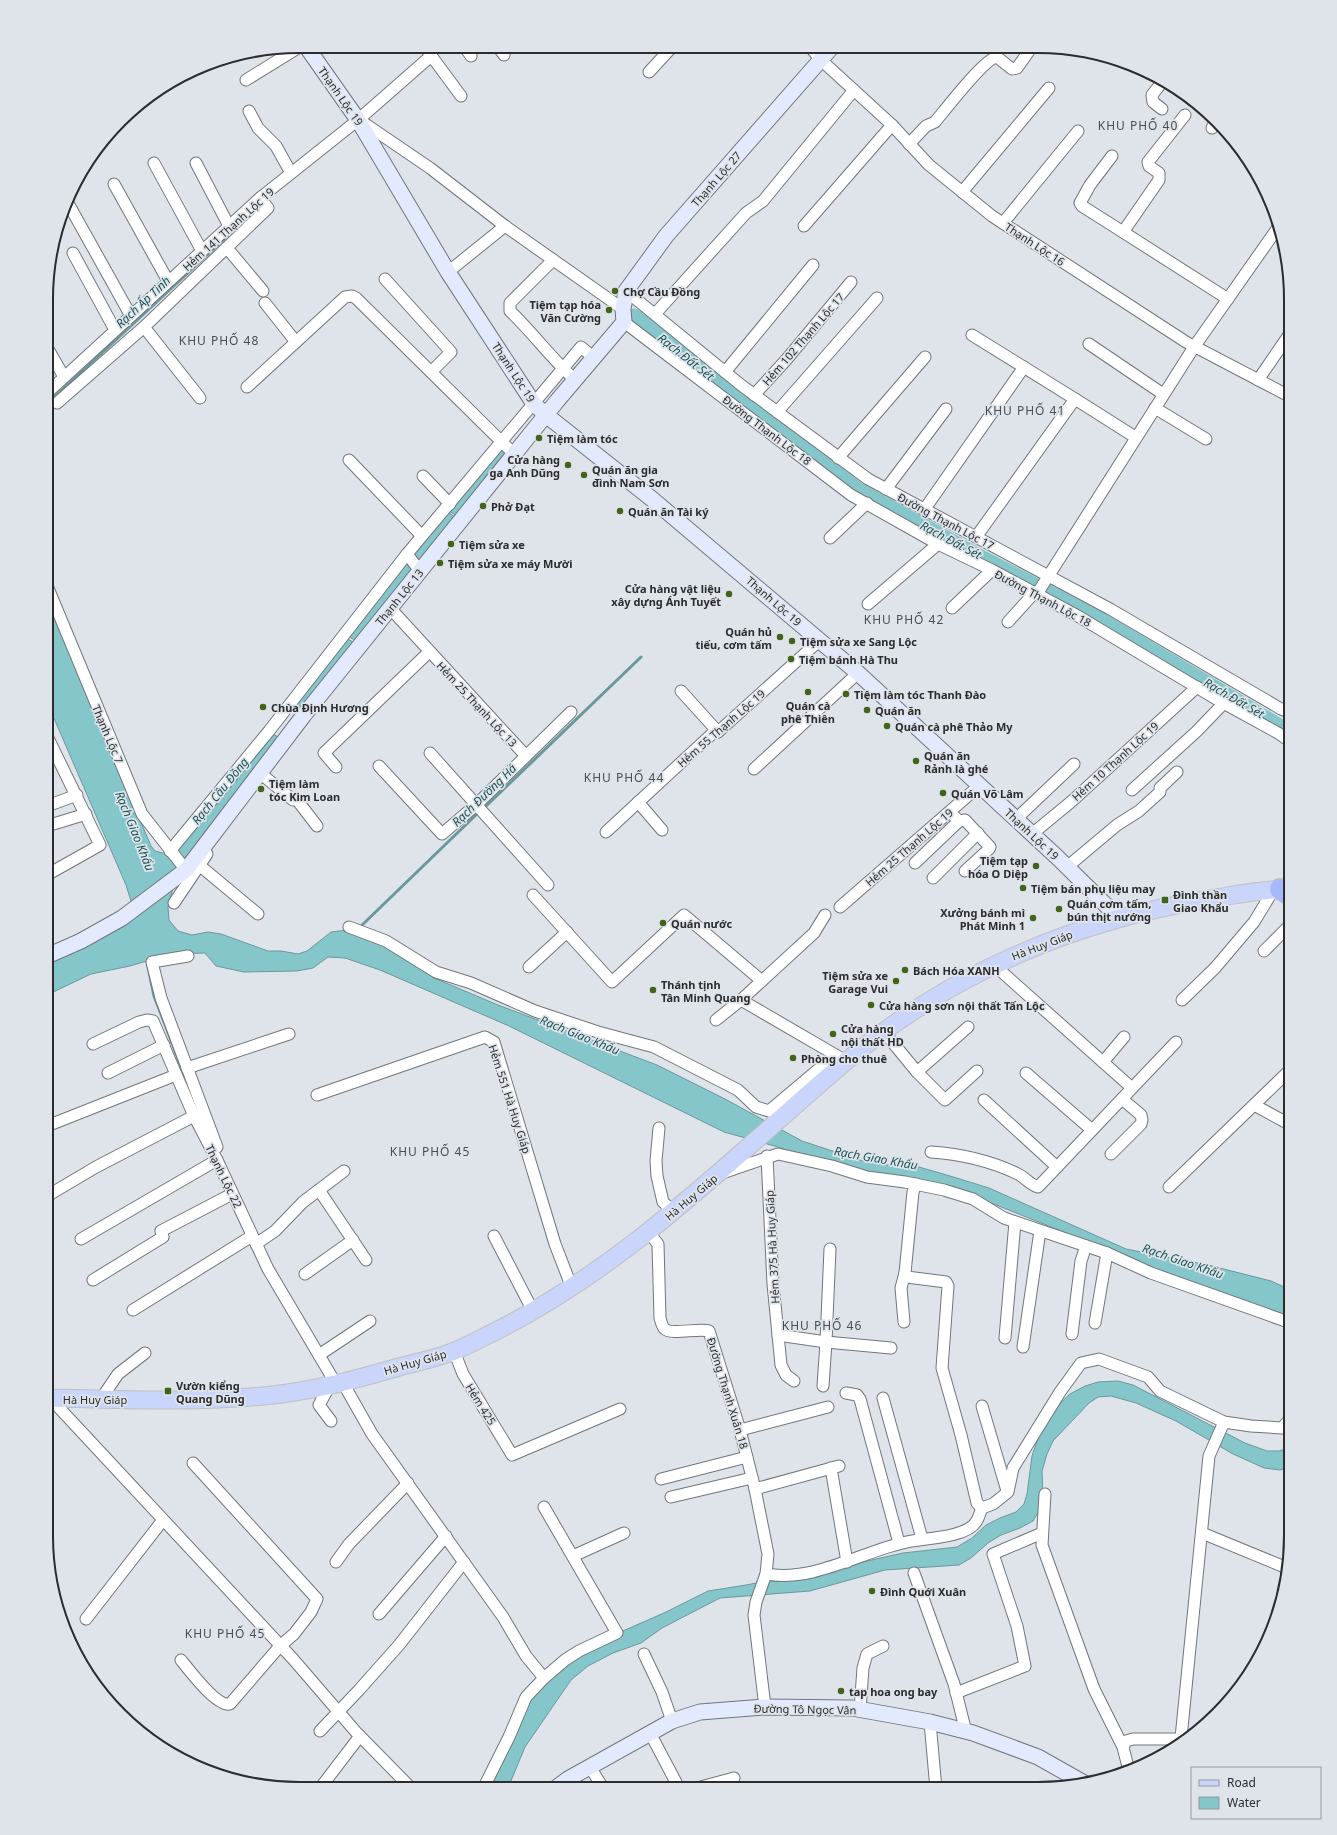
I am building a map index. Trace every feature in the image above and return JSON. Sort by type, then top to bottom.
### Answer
[{"type":"main road","name":"Hà Huy Giáp","points":[[53,1397],[101,1399],[208,1399],[265,1396],[336,1384],[454,1351],[533,1311],[572,1288],[649,1233],[846,1062],[884,1032],[944,992],[994,965],[1051,940],[1119,918],[1171,905],[1281,889]]},
{"type":"street","name":"Thạnh Lộc 19","points":[[311,53],[358,120],[448,272],[534,404],[652,499],[858,672],[1032,834],[1119,918]]},
{"type":"street","points":[[429,53],[461,96]]},
{"type":"street","points":[[649,72],[666,53]]},
{"type":"street","name":"Thạnh Lộc 16","points":[[815,53],[892,125],[929,165],[1003,223],[1194,346],[1258,380],[1284,391]]},
{"type":"street","name":"Thạnh Lộc 27","points":[[624,315],[626,291],[666,236],[827,53]]},
{"type":"street","points":[[909,144],[926,126],[935,122],[977,72],[990,60],[998,57],[1012,69],[1017,68],[1028,53]]},
{"type":"street","points":[[246,80],[289,54]]},
{"type":"street","name":"Hẻm 141 Thạnh Lộc 19","points":[[53,387],[260,198],[358,120],[431,56]]},
{"type":"street","points":[[1160,85],[1152,95],[1152,102],[1162,109]]},
{"type":"street","points":[[962,192],[1049,88]]},
{"type":"street","points":[[655,314],[746,213],[763,201],[854,90]]},
{"type":"street","points":[[249,111],[258,128],[276,146],[291,174]]},
{"type":"street","points":[[1122,232],[1158,180],[1159,173],[1149,166],[1148,162],[1185,115]]},
{"type":"street","name":"Đường Thạnh Lộc 18","points":[[358,120],[430,168],[505,226],[553,260],[851,495],[938,544],[992,570],[1082,618],[1284,737]]},
{"type":"street","points":[[804,226],[892,125]]},
{"type":"street","points":[[1003,223],[1078,131]]},
{"type":"street","points":[[1112,156],[1090,185],[1080,203],[1082,206],[1228,299]]},
{"type":"street","points":[[154,163],[202,251]]},
{"type":"street","points":[[196,163],[229,226]]},
{"type":"street","points":[[114,184],[168,281]]},
{"type":"street","points":[[57,403],[144,327],[268,208],[260,198]]},
{"type":"street","points":[[71,208],[131,316]]},
{"type":"street","points":[[448,272],[505,226]]},
{"type":"street","points":[[1008,622],[1036,593],[1194,346],[1275,233]]},
{"type":"street","points":[[227,248],[263,291]]},
{"type":"street","points":[[74,252],[115,330]]},
{"type":"street","points":[[553,260],[510,303],[510,311],[531,331],[555,362],[574,380]]},
{"type":"street","points":[[725,372],[812,266]]},
{"type":"street","points":[[385,279],[451,352],[430,372]]},
{"type":"street","name":"Hẻm 102 Thạnh Lộc 17","points":[[754,395],[786,360],[851,282]]},
{"type":"street","name":"Đường Thạnh Lộc 17","points":[[626,291],[754,395],[838,458],[886,489],[976,536],[1046,577],[1110,609],[1284,710]]},
{"type":"street","points":[[247,386],[345,297],[352,296],[356,298],[515,455]]},
{"type":"street","points":[[777,412],[877,298]]},
{"type":"street","points":[[265,303],[296,342]]},
{"type":"street","name":"Thạnh Lộc 13","points":[[53,953],[81,941],[122,918],[188,870],[260,773],[390,608],[574,380],[594,358],[624,315]]},
{"type":"street","points":[[144,327],[200,398]]},
{"type":"street","points":[[972,335],[1135,437]]},
{"type":"street","points":[[1258,380],[1284,342]]},
{"type":"street","points":[[1089,344],[1164,394]]},
{"type":"street","points":[[170,850],[269,731],[407,554],[581,347],[594,358]]},
{"type":"street","points":[[838,458],[925,357]]},
{"type":"street","points":[[53,358],[64,377]]},
{"type":"street","points":[[924,510],[1024,367]]},
{"type":"street","points":[[976,536],[1075,399]]},
{"type":"street","points":[[1155,408],[1206,439]]},
{"type":"street","points":[[886,489],[946,409]]},
{"type":"street","points":[[349,460],[422,536]]},
{"type":"street","points":[[423,476],[461,521]]},
{"type":"street","points":[[830,538],[867,503]]},
{"type":"street","points":[[868,604],[938,544]]},
{"type":"street","points":[[407,554],[420,571]]},
{"type":"street","points":[[952,608],[992,570]]},
{"type":"street","name":"Thạnh Lộc 7","points":[[53,600],[142,814],[170,850],[188,870],[258,914]]},
{"type":"street","name":"Hẻm 25 Thạnh Lộc 13","points":[[390,608],[428,652],[526,756]]},
{"type":"street","points":[[343,636],[361,645]]},
{"type":"street","name":"Hẻm 55 Thạnh Lộc 19","points":[[606,832],[712,734],[718,732],[820,640]]},
{"type":"street","points":[[336,767],[324,753],[428,652]]},
{"type":"street","points":[[754,769],[858,672]]},
{"type":"street","name":"Hẻm 10 Thạnh Lộc 19","points":[[1032,834],[1072,801],[1197,687]]},
{"type":"street","points":[[681,691],[718,732]]},
{"type":"street","points":[[1132,790],[1196,732],[1224,703]]},
{"type":"street","points":[[380,766],[442,834],[481,810],[526,756],[571,712]]},
{"type":"street","points":[[53,748],[77,795],[100,846],[53,871]]},
{"type":"street","points":[[430,754],[548,885]]},
{"type":"street","points":[[1016,819],[1074,764]]},
{"type":"street","points":[[1066,867],[1117,825],[1139,811],[1160,792],[1160,788],[1177,772]]},
{"type":"street","points":[[260,773],[293,800],[297,800],[316,826]]},
{"type":"street","name":"Hẻm 25 Thạnh Lộc 19","points":[[840,907],[979,786]]},
{"type":"street","points":[[53,804],[77,795]]},
{"type":"street","points":[[638,802],[662,830]]},
{"type":"street","points":[[950,811],[958,822]]},
{"type":"street","points":[[53,824],[86,814]]},
{"type":"street","points":[[915,863],[958,822],[965,820],[990,846],[965,871]]},
{"type":"street","points":[[933,878],[978,833]]},
{"type":"street","points":[[174,903],[188,870]]},
{"type":"street","points":[[1182,1000],[1215,968],[1281,889]]},
{"type":"street","points":[[533,895],[612,982],[684,915],[762,981]]},
{"type":"street","points":[[716,1020],[741,1000],[816,931],[826,915]]},
{"type":"street","points":[[349,927],[386,941],[436,972],[471,984],[535,1011],[598,1032],[654,1047],[738,1090],[750,1102],[763,1110],[769,1111],[826,1063],[846,1062]]},
{"type":"street","points":[[1264,951],[1284,931]]},
{"type":"street","points":[[529,967],[567,932]]},
{"type":"street","name":"Thạnh Lộc 22","points":[[188,956],[152,962],[161,998],[219,1152],[235,1186],[234,1193]]},
{"type":"street","points":[[994,965],[1132,1088]]},
{"type":"street","points":[[741,1000],[846,1062]]},
{"type":"street","name":"Thạnh Lộc 22","points":[[93,1044],[139,1022],[147,1020],[153,1021],[194,1116],[234,1193],[268,1269],[336,1384],[446,1536],[503,1617],[526,1656],[544,1678]]},
{"type":"street","points":[[917,1072],[968,1027]]},
{"type":"street","points":[[884,1032],[917,1072],[945,1100],[976,1070]]},
{"type":"street","points":[[187,1068],[290,1034]]},
{"type":"street","name":"Hẻm 551 Hà Huy Giáp","points":[[317,1095],[485,1037],[494,1042],[551,1230],[572,1288]]},
{"type":"street","points":[[1103,1062],[1124,1037]]},
{"type":"street","points":[[931,1152],[951,1154],[1000,1166],[1020,1175],[1030,1184],[1038,1187],[1176,1042]]},
{"type":"street","points":[[108,1073],[164,1046]]},
{"type":"street","points":[[1026,1073],[1092,1130]]},
{"type":"street","points":[[53,1124],[176,1075]]},
{"type":"street","points":[[1169,1187],[1284,1076]]},
{"type":"street","points":[[1111,1154],[1141,1124],[1142,1120],[1141,1115],[1122,1099]]},
{"type":"street","points":[[984,1100],[1057,1167]]},
{"type":"street","points":[[1254,1105],[1284,1121]]},
{"type":"street","points":[[53,1192],[96,1167],[194,1116]]},
{"type":"street","points":[[659,1128],[656,1161],[658,1176],[663,1202],[673,1212]]},
{"type":"street","points":[[723,1169],[778,1154],[832,1166],[867,1177],[916,1184],[973,1199],[1004,1218],[1107,1253],[1150,1273],[1284,1321]]},
{"type":"street","name":"Hẻm 375 Hà Huy Giáp","points":[[767,1156],[773,1284],[781,1365],[786,1375],[794,1380]]},
{"type":"street","points":[[81,1239],[217,1160]]},
{"type":"street","points":[[133,1310],[254,1240],[275,1231],[303,1202],[344,1170]]},
{"type":"street","points":[[904,1322],[901,1288],[905,1273],[913,1192],[916,1184]]},
{"type":"street","points":[[319,1190],[366,1260]]},
{"type":"street","points":[[93,1280],[164,1237],[161,1231],[234,1193]]},
{"type":"street","points":[[1005,1338],[1016,1222]]},
{"type":"street","points":[[1023,1348],[1040,1231]]},
{"type":"street","name":"Đường Thạnh Xuân 18","points":[[649,1233],[658,1244],[660,1318],[664,1329],[669,1332],[702,1329],[709,1331],[747,1457],[768,1554],[765,1577],[756,1602],[754,1615],[766,1707]]},
{"type":"street","points":[[494,1236],[533,1311]]},
{"type":"street","points":[[305,1274],[353,1240]]},
{"type":"street","points":[[1072,1334],[1081,1261],[1086,1246]]},
{"type":"street","points":[[823,1386],[830,1249]]},
{"type":"street","points":[[1095,1323],[1107,1253]]},
{"type":"street","points":[[905,1273],[906,1277],[946,1282],[948,1286],[942,1368],[961,1435],[977,1503],[982,1508]]},
{"type":"street","points":[[319,1355],[370,1321]]},
{"type":"street","points":[[778,1335],[826,1342],[891,1348]]},
{"type":"street","name":"Hẻm 425","points":[[454,1351],[463,1374],[512,1455],[620,1409]]},
{"type":"street","points":[[101,1399],[118,1374],[145,1353]]},
{"type":"street","points":[[765,1577],[789,1576],[847,1562],[898,1542],[948,1536],[965,1530],[976,1523],[982,1508],[993,1504],[1008,1492],[1013,1468],[1060,1392],[1081,1363],[1098,1359],[1148,1377],[1160,1392],[1223,1424],[1282,1428],[1284,1426]]},
{"type":"street","points":[[331,1421],[319,1405],[336,1384]]},
{"type":"street","points":[[846,1393],[857,1395],[860,1399],[898,1542]]},
{"type":"street","points":[[883,1398],[921,1535],[918,1540]]},
{"type":"street","points":[[53,1402],[280,1646],[360,1736],[405,1782]]},
{"type":"street","points":[[740,1430],[828,1406]]},
{"type":"street","points":[[982,1406],[1008,1492]]},
{"type":"street","points":[[1183,1735],[1209,1456],[1223,1424]]},
{"type":"street","points":[[661,1480],[747,1457]]},
{"type":"street","points":[[181,1660],[203,1686],[222,1703],[226,1705],[230,1704],[280,1646],[294,1634],[311,1612],[317,1599],[193,1463]]},
{"type":"street","points":[[671,1497],[835,1467],[847,1562]]},
{"type":"street","points":[[336,1562],[349,1544],[408,1483]]},
{"type":"street","points":[[1045,1494],[1042,1545],[1094,1689],[1123,1747],[1127,1765]]},
{"type":"street","points":[[487,1782],[509,1737],[526,1697],[544,1678],[579,1651],[617,1633],[544,1507]]},
{"type":"street","points":[[86,1619],[163,1520]]},
{"type":"street","points":[[573,1556],[624,1533]]},
{"type":"street","points":[[956,1693],[1025,1666],[1017,1626],[993,1554],[1042,1533]]},
{"type":"street","points":[[1202,1533],[1282,1566]]},
{"type":"street","points":[[378,1614],[446,1536]]},
{"type":"street","points":[[320,1731],[359,1690],[398,1645],[464,1562]]},
{"type":"street","points":[[914,1573],[954,1684],[966,1732]]},
{"type":"street","points":[[860,1710],[863,1668],[867,1654],[883,1646]]},
{"type":"street","points":[[644,1654],[662,1692],[672,1721]]},
{"type":"street","name":"Đường Tô Ngọc Vân","points":[[568,1782],[590,1767],[672,1721],[700,1712],[766,1707],[852,1708],[930,1722],[966,1732],[1038,1758],[1076,1779]]},
{"type":"street","points":[[930,1722],[935,1782]]},
{"type":"street","points":[[650,1732],[676,1782]]},
{"type":"street","points":[[325,1782],[360,1736]]},
{"type":"street","points":[[1123,1747],[1126,1741],[1133,1739],[1179,1738]]},
{"type":"street","points":[[590,1767],[599,1782]]},
{"type":"street","points":[[719,1782],[734,1778]]},
{"type":"water","points":[[502,449],[508,455],[457,516],[449,511]]},
{"type":"water","points":[[448,512],[456,518],[419,563],[412,553]]},
{"type":"water","points":[[407,559],[414,569],[357,641],[347,636]]},
{"type":"water","name":"Rạch Giao Khẩu","points":[[53,613],[151,846],[155,851],[171,855],[178,869],[168,907],[169,920],[178,931],[192,935],[208,932],[221,934],[268,951],[281,951],[298,954],[307,951],[331,932],[347,930],[364,934],[396,952],[434,978],[498,1005],[657,1065],[725,1099],[802,1141],[863,1161],[893,1166],[919,1167],[989,1188],[1126,1249],[1208,1265],[1271,1281],[1284,1287],[1284,1318],[1151,1272],[1096,1245],[959,1190],[880,1179],[811,1160],[778,1147],[724,1132],[509,1026],[380,970],[345,958],[328,957],[313,968],[297,971],[244,972],[216,966],[205,953],[170,954],[130,966],[91,974],[53,992],[53,958],[131,915],[131,901],[126,885],[53,716]]},
{"type":"water","points":[[346,638],[355,643],[301,712],[292,706]]},
{"type":"water","points":[[271,733],[280,738],[185,863],[174,850]]},
{"type":"water","points":[[1118,1381],[1133,1385],[1245,1443],[1267,1451],[1284,1449],[1284,1469],[1280,1470],[1264,1468],[1233,1454],[1176,1421],[1136,1403],[1111,1396],[1098,1397],[1089,1403],[1053,1441],[1042,1471],[1043,1497],[1041,1508],[1033,1521],[1020,1528],[1001,1535],[988,1543],[971,1558],[959,1565],[885,1570],[810,1591],[720,1598],[662,1628],[641,1643],[613,1653],[588,1666],[571,1680],[525,1747],[510,1782],[492,1782],[523,1709],[551,1673],[609,1637],[664,1613],[708,1591],[854,1564],[903,1553],[957,1547],[972,1538],[986,1525],[1016,1512],[1024,1504],[1027,1494],[1032,1456],[1040,1432],[1052,1411],[1070,1394],[1085,1386],[1098,1382]]},
{"type":"waterway","name":"Rạch Ấp Tình","points":[[53,398],[250,215]]},
{"type":"waterway","name":"Rạch Đất Sét","points":[[634,317],[857,490],[973,554],[1098,619],[1284,729]]},
{"type":"waterway","name":"Rạch Đường Há","points":[[483,809],[641,657]]},
{"type":"waterway","name":"Rạch Đường Há","points":[[359,928],[479,812]]},
{"type":"waterway","points":[[147,962],[154,996],[192,1095]]},
{"type":"place","name":"Chợ Cầu Đồng","points":[[615,291]]},
{"type":"place","name":"Tiệm tạp hóa Văn Cường","points":[[609,310]]},
{"type":"place","name":"Tiệm làm tóc","points":[[539,438]]},
{"type":"place","name":"Cửa hàng ga Anh Dũng","points":[[568,465]]},
{"type":"place","name":"Quán ăn gia đình Nam Sơn","points":[[584,475]]},
{"type":"place","name":"Phở Đạt","points":[[483,506]]},
{"type":"place","name":"Quán ăn Tài ký","points":[[620,511]]},
{"type":"place","name":"Tiệm sửa xe","points":[[451,544]]},
{"type":"place","name":"Tiệm sửa xe máy Mười","points":[[440,563]]},
{"type":"place","name":"Cửa hàng vật liệu xây dựng Ánh Tuyết","points":[[729,594]]},
{"type":"place","name":"Quán hủ tiếu, cơm tấm","points":[[780,637]]},
{"type":"place","name":"Tiệm sửa xe Sang Lộc","points":[[792,641]]},
{"type":"place","name":"Tiệm bánh Hà Thu","points":[[791,659]]},
{"type":"place","name":"Quán cà phê Thiên","points":[[808,692]]},
{"type":"place","name":"Tiệm làm tóc Thanh Đào","points":[[846,694]]},
{"type":"place","name":"Chùa Định Hương","points":[[263,707]]},
{"type":"place","name":"Quán ăn","points":[[867,710]]},
{"type":"place","name":"Quán cà phê Thảo My","points":[[887,726]]},
{"type":"place","name":"Quán ăn Rảnh là ghé","points":[[916,761]]},
{"type":"place","name":"Tiệm làm tóc Kim Loan","points":[[261,789]]},
{"type":"place","name":"Quán Võ Lâm","points":[[943,793]]},
{"type":"place","name":"Tiệm tạp hóa O Diệp","points":[[1036,866]]},
{"type":"place","name":"Tiệm bán phụ liệu may","points":[[1023,888]]},
{"type":"place","name":"Đình thần Giao Khẩu","points":[[1165,900]]},
{"type":"place","name":"Quán cơm tấm, bún thịt nướng","points":[[1059,909]]},
{"type":"place","name":"Xưởng bánh mì Phát Minh 1","points":[[1033,918]]},
{"type":"place","name":"Quán nước","points":[[663,923]]},
{"type":"place","name":"Bách Hóa XANH","points":[[905,970]]},
{"type":"place","name":"Tiệm sửa xe Garage Vui","points":[[896,981]]},
{"type":"place","name":"Thánh tịnh Tân Minh Quang","points":[[653,990]]},
{"type":"place","name":"Cửa hàng sơn nội thất Tấn Lộc","points":[[871,1005]]},
{"type":"place","name":"Cửa hàng nội thất HD","points":[[833,1034]]},
{"type":"place","name":"Phòng cho thuê","points":[[793,1058]]},
{"type":"place","name":"Vườn kiểng Quang Dũng","points":[[168,1391]]},
{"type":"place","name":"Đình Quới Xuân","points":[[872,1591]]},
{"type":"place","name":"tap hoa ong bay","points":[[841,1691]]},
{"type":"district","name":"KHU PHỐ 40","points":[[1138,125]]},
{"type":"district","name":"KHU PHỐ 48","points":[[219,340]]},
{"type":"district","name":"KHU PHỐ 41","points":[[1025,410]]},
{"type":"district","name":"KHU PHỐ 42","points":[[904,619]]},
{"type":"district","name":"KHU PHỐ 44","points":[[624,777]]},
{"type":"district","name":"KHU PHỐ 45","points":[[430,1151]]},
{"type":"district","name":"KHU PHỐ 46","points":[[822,1325]]},
{"type":"district","name":"KHU PHỐ 45","points":[[225,1633]]},
{"type":"water label","name":"Rạch Cầu Đồng","points":[[220,791]]}]
